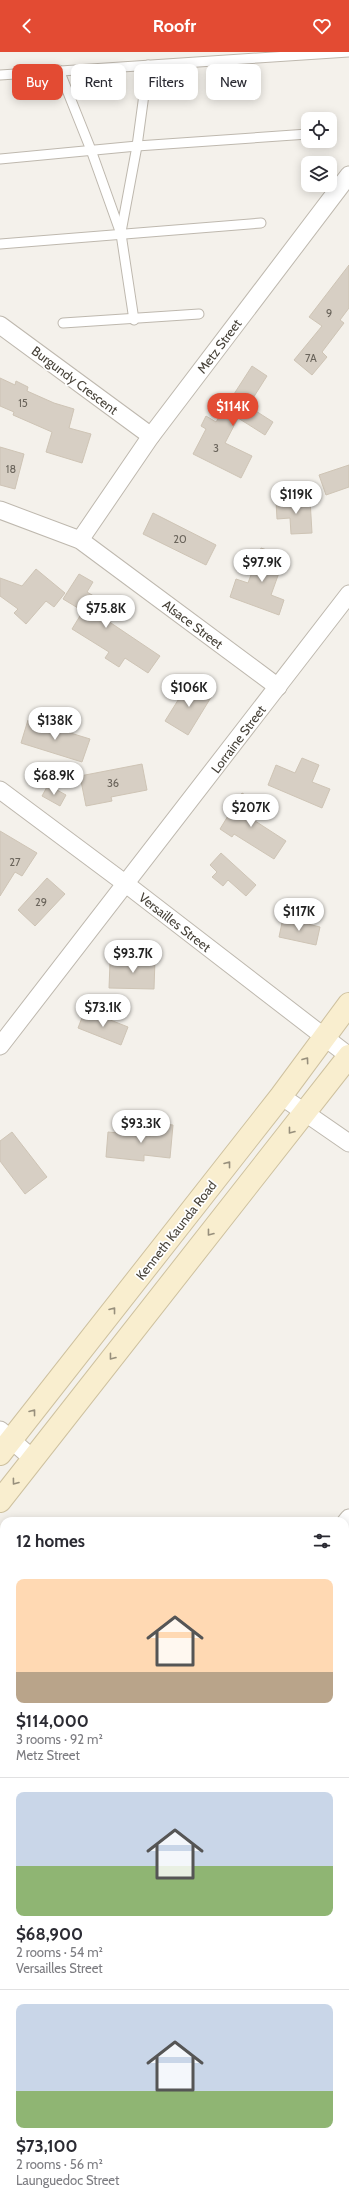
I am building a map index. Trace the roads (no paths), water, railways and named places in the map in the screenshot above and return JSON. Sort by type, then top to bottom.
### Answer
[{"type":"main road","name":"Kenneth Kaunda Road","points":[[4,1441],[281,1096],[349,1004]]},
{"type":"main road","points":[[0,1501],[349,1056]]},
{"type":"street","name":"Metz Street","points":[[80,540],[151,436],[349,175]]},
{"type":"street","name":"Burgundy Crescent","points":[[0,324],[151,436]]},
{"type":"street","name":"Alsace Street","points":[[0,510],[80,540],[278,687]]},
{"type":"street","name":"Lorraine Street","points":[[0,1046],[349,594]]},
{"type":"street","name":"Versailles Street","points":[[0,790],[126,884],[323,1038],[349,1056]]},
{"type":"street","points":[[281,1096],[349,1143]]},
{"type":"street","points":[[4,1441],[33,1459]]},
{"type":"lane","points":[[177,64],[349,52]]},
{"type":"lane","points":[[63,70],[134,67]]},
{"type":"lane","points":[[0,75],[12,74]]},
{"type":"lane","points":[[63,80],[91,150],[120,234],[134,320]]},
{"type":"lane","points":[[120,234],[137,146],[143,100]]},
{"type":"lane","points":[[0,158],[137,146],[301,134]]},
{"type":"lane","points":[[0,244],[262,223]]},
{"type":"lane","points":[[64,323],[134,320],[198,314]]}]
